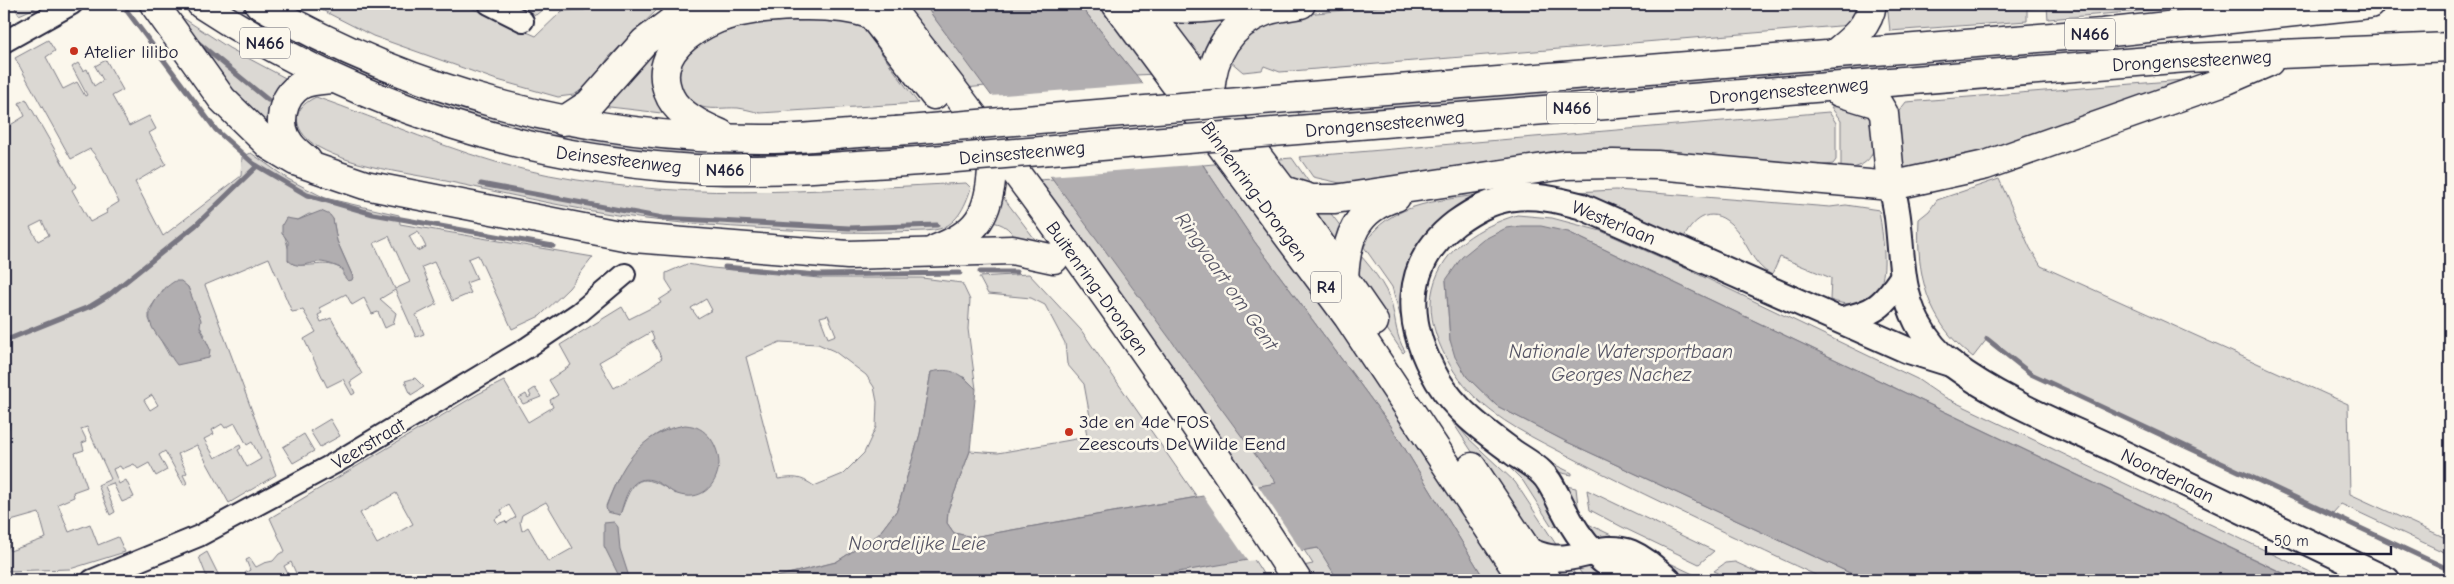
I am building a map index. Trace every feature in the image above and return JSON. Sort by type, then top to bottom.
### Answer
[{"type":"highway","points":[[154,4],[208,81],[244,122],[279,151],[295,161],[365,185],[634,238],[839,254],[930,251],[964,253],[1012,250],[1039,254],[1054,259]]},
{"type":"highway","name":"Deinsesteenweg","points":[[201,4],[272,47],[332,79],[443,123],[533,147],[600,159],[682,168],[728,170],[809,168],[1128,144]]},
{"type":"highway","name":"Deinsesteenweg","points":[[259,4],[365,59],[464,95],[563,121],[630,131],[729,138],[778,138],[1106,113]]},
{"type":"highway","points":[[563,121],[588,104],[644,42],[695,4]]},
{"type":"highway","name":"Binnenring-Drongen","points":[[1116,4],[1348,317],[1523,580]]},
{"type":"highway","points":[[1142,4],[1283,190],[1547,580]]},
{"type":"highway","points":[[1156,4],[1168,8],[1187,10],[1239,5],[1293,4]]},
{"type":"highway","points":[[1210,93],[1213,64],[1226,39],[1243,25],[1266,11],[1301,4]]},
{"type":"highway","points":[[1834,54],[1851,40],[1866,23],[1872,4]]},
{"type":"highway","points":[[2253,4],[2283,14]]},
{"type":"highway","name":"Drongensesteenweg","points":[[1106,113],[2102,33],[2370,4]]},
{"type":"highway","points":[[729,138],[691,118],[677,108],[668,94],[665,80],[666,66],[670,54],[679,42],[718,18],[756,9],[874,8],[1054,259],[1194,449],[1227,473]]},
{"type":"highway","name":"Buitenring-Drongen","points":[[874,8],[1097,284],[1227,473],[1293,574]]},
{"type":"highway","name":"Drongensesteenweg","points":[[1128,144],[2186,58],[2281,56],[2450,47]]},
{"type":"highway","points":[[1283,190],[1299,196],[1326,200],[1434,186],[1564,165],[1613,164],[1656,165],[1891,186],[1986,166],[2227,80],[2281,56]]},
{"type":"highway","points":[[313,166],[290,143],[284,133],[281,120],[284,106],[291,94],[301,85],[332,79]]},
{"type":"highway","points":[[1823,88],[1878,104],[1884,114],[1891,186]]},
{"type":"highway","points":[[930,251],[953,243],[974,228],[987,204],[992,170]]},
{"type":"highway","points":[[1344,278],[1349,241],[1366,213],[1376,205],[1391,198],[1434,186]]},
{"type":"highway","points":[[974,228],[997,229],[1006,235],[1012,250]]},
{"type":"street","points":[[4,42],[72,4]]},
{"type":"street","points":[[489,4],[523,21]]},
{"type":"street","points":[[1891,186],[1897,205],[1902,278],[1907,298],[1918,323],[1933,347],[1952,364]]},
{"type":"street","name":"Westerlaan","points":[[1591,551],[1578,536],[1543,474],[1472,421],[1456,404],[1439,382],[1427,360],[1414,324],[1415,286],[1426,254],[1448,229],[1479,208],[1494,202],[1525,197],[1582,206],[1907,350],[1952,364]]},
{"type":"street","name":"Veerstraat","points":[[92,580],[199,536],[337,462],[528,347],[580,312],[624,274]]},
{"type":"street","points":[[1837,319],[1864,316],[1876,310],[1887,300],[1902,278]]},
{"type":"street","name":"Noorderlaan","points":[[1952,364],[2032,410],[2387,580]]},
{"type":"street","points":[[1529,551],[1554,558],[1573,557],[1591,551],[1616,549],[1642,558],[1668,580]]},
{"type":"street","points":[[1591,551],[1630,579]]},
{"type":"shaded area","points":[[13,4],[44,4],[19,15]]},
{"type":"shaded area","points":[[218,4],[241,4],[279,26],[496,115],[878,139],[905,145],[890,155],[798,160],[657,157],[543,140],[380,89]]},
{"type":"shaded area","points":[[310,4],[462,4],[536,36],[562,11],[585,10],[591,4],[663,4],[609,57],[591,83],[574,95],[558,97],[494,79],[373,36]]},
{"type":"shaded area","points":[[509,4],[549,4],[536,15]]},
{"type":"shaded area","points":[[703,4],[758,4],[685,28],[670,114],[601,106],[601,100]]},
{"type":"shaded area","points":[[901,4],[924,4],[986,86],[965,88]]},
{"type":"shaded area","points":[[1079,4],[1102,4],[1156,74],[1136,75]]},
{"type":"shaded area","points":[[1401,4],[1862,4],[1851,25],[1280,72],[1264,66],[1262,70],[1243,72],[1223,55],[1252,25],[1307,14]]},
{"type":"shaded area","points":[[1887,4],[2172,4],[2174,8],[2048,19],[2047,7],[2027,9],[2027,21],[1890,31]]},
{"type":"shaded area","points":[[1239,10],[1202,75],[1167,13]]},
{"type":"shaded area","points":[[176,16],[180,16],[229,48],[291,81],[275,133],[257,124]]},
{"type":"shaded area","points":[[839,20],[855,23],[863,28],[918,103],[760,113],[738,108],[701,107],[689,100],[682,90],[679,73],[685,60],[693,51],[708,40],[725,32],[743,26],[781,21]]},
{"type":"shaded area","points":[[48,40],[55,51],[46,57],[63,89],[77,82],[85,96],[87,95],[72,67],[78,63],[83,71],[87,69],[94,86],[103,80],[95,66],[106,60],[123,90],[112,96],[129,126],[149,116],[156,129],[149,133],[166,164],[135,182],[163,236],[241,176],[242,157],[251,153],[288,179],[325,198],[399,215],[400,224],[593,257],[569,288],[540,316],[512,329],[478,255],[468,259],[477,279],[466,283],[471,293],[452,301],[434,262],[422,267],[437,304],[416,315],[424,334],[416,337],[395,290],[380,299],[396,313],[393,324],[385,328],[378,312],[372,314],[364,298],[352,305],[346,294],[319,308],[322,313],[318,315],[321,322],[331,318],[362,374],[350,382],[355,393],[352,395],[343,379],[327,387],[304,339],[316,332],[303,310],[292,312],[269,258],[205,285],[276,475],[229,503],[197,445],[178,454],[187,473],[183,475],[187,483],[184,485],[165,451],[159,455],[167,470],[156,476],[149,463],[138,469],[134,464],[122,469],[120,466],[113,469],[119,484],[126,480],[134,497],[122,502],[113,483],[105,486],[115,512],[110,515],[98,485],[111,479],[87,427],[81,429],[87,441],[82,443],[84,450],[75,453],[87,487],[73,492],[74,497],[58,504],[69,532],[90,524],[98,545],[118,537],[125,552],[70,569],[4,571],[4,540],[7,540],[10,551],[46,538],[39,513],[4,523],[4,434],[8,432],[10,422],[4,408],[4,220],[6,218],[4,213],[4,129],[25,116],[19,103],[26,99],[76,187],[72,190],[90,222],[107,213],[106,210],[119,202],[102,167],[90,149],[71,159],[15,58]],"holes":[[[309,214],[333,219],[337,241],[353,277],[336,266],[293,264],[285,237],[291,220],[298,220]],[[42,221],[49,235],[38,241],[30,227]],[[418,231],[426,247],[417,251],[409,236]],[[389,236],[410,282],[395,289],[374,243]],[[165,287],[188,287],[200,327],[205,335],[170,357],[149,319],[149,310]],[[152,395],[158,405],[150,410],[144,400]],[[235,423],[247,445],[252,442],[261,459],[247,467],[238,450],[241,448],[240,445],[215,458],[204,439],[214,434],[212,430],[222,424],[225,428]]]},
{"type":"shaded area","points":[[1888,58],[1881,75],[1303,118],[1298,114],[1303,109]]},
{"type":"shaded area","points":[[2183,80],[2191,81],[2004,148],[1895,171],[1893,119],[1906,102]]},
{"type":"shaded area","points":[[316,97],[470,154],[522,169],[577,180],[632,187],[688,191],[799,191],[966,183],[971,188],[966,202],[954,220],[942,228],[929,231],[817,231],[717,226],[616,215],[364,165],[348,160],[318,147],[304,135],[300,128],[297,122],[301,108]]},
{"type":"shaded area","points":[[1858,105],[1870,114],[1874,145],[1869,159],[1863,164],[1841,171],[1841,121],[1831,107]]},
{"type":"shaded area","points":[[1829,112],[1836,123],[1836,160],[1833,164],[1817,166],[1659,152],[1597,151],[1349,185],[1313,177],[1299,157]]},
{"type":"shaded area","points":[[1292,158],[1318,195],[1308,195],[1267,160]]},
{"type":"shaded area","points":[[1225,163],[1512,580],[1485,580],[1391,426],[1254,241],[1203,165]]},
{"type":"shaded area","points":[[1054,179],[1277,483],[1251,488],[1037,180]]},
{"type":"shaded area","points":[[1999,179],[2030,248],[2041,266],[2348,404],[2350,494],[2450,540],[2450,555],[2341,504],[2332,514],[2031,374],[1987,339],[1973,357],[1945,329],[1935,313],[1928,296],[1920,259],[1919,219],[1929,211],[1937,200]]},
{"type":"shaded area","points":[[996,188],[1044,251],[1019,245],[1007,228],[994,222],[988,222]]},
{"type":"shaded area","points":[[1616,190],[1830,207],[1846,205],[1879,210],[1884,263],[1882,279],[1877,293],[1867,302],[1852,304],[1830,300],[1831,278],[1780,257],[1772,275],[1759,265],[1731,224],[1715,215],[1708,215],[1696,222],[1682,241],[1553,193]]},
{"type":"shaded area","points":[[1498,192],[1429,239],[1411,353],[1392,287],[1364,247],[1374,231],[1387,219],[1404,211],[1422,204],[1441,200]]},
{"type":"shaded area","points":[[1301,206],[1325,206],[1345,232],[1340,252]]},
{"type":"shaded area","points":[[1517,215],[1552,218],[1601,231],[1687,269],[1917,379],[1942,396],[2327,580],[2298,580],[1568,232],[1446,280],[1450,340],[1467,377],[1497,406],[1565,441],[1865,580],[1826,580],[1644,494],[1543,443],[1492,412],[1470,392],[1450,365],[1436,335],[1432,319],[1431,303],[1433,288],[1445,261],[1454,250],[1476,233]]},
{"type":"shaded area","points":[[1354,248],[1376,275],[1390,298],[1398,335],[1405,351],[1403,353],[1363,293],[1352,254]]},
{"type":"shaded area","points":[[687,264],[819,278],[922,278],[962,283],[970,300],[968,329],[976,389],[964,377],[931,372],[920,434],[897,510],[878,535],[836,562],[764,580],[299,580],[291,562],[284,566],[291,580],[249,580],[245,573],[250,570],[246,560],[250,558],[256,567],[273,561],[279,554],[285,551],[270,518],[478,394],[504,381],[528,422],[553,407],[550,400],[558,395],[549,380],[571,365],[560,345],[622,307],[629,319],[661,303],[659,300],[673,291],[666,280],[666,273]],"holes":[[[706,299],[712,310],[698,318],[691,308]],[[828,315],[836,335],[828,338],[820,317]],[[651,332],[654,339],[652,340],[662,358],[649,368],[614,388],[599,362]],[[780,342],[818,344],[834,351],[866,375],[874,387],[877,402],[876,427],[864,453],[843,474],[814,486],[805,480],[797,478],[778,479],[746,357]],[[668,428],[676,494],[654,482],[639,481],[629,492],[620,515],[606,506],[622,471],[637,451]],[[396,493],[413,524],[377,544],[360,513]],[[546,502],[573,548],[548,562],[528,527],[522,531],[520,522],[522,515]],[[509,505],[516,517],[507,523],[505,521],[498,524],[495,519],[503,514],[501,510]]]},
{"type":"shaded area","points":[[1029,274],[1081,330],[1197,497],[973,537],[954,533],[947,523],[948,510],[970,451],[998,453],[1087,437],[1085,423],[1091,422],[1084,384],[1067,364],[1065,343],[1045,305],[1031,298],[988,294],[979,277]]},
{"type":"shaded area","points":[[415,378],[424,387],[411,395],[405,381]]},
{"type":"shaded area","points":[[535,388],[541,397],[523,404],[519,398],[526,394],[528,398],[531,396],[529,392]]},
{"type":"shaded area","points":[[1442,406],[1467,437],[1515,482],[1561,552],[1532,543]]},
{"type":"shaded area","points":[[330,419],[340,436],[320,447],[310,431]]},
{"type":"shaded area","points":[[304,434],[314,451],[293,463],[283,447]]},
{"type":"shaded area","points":[[1533,454],[1572,473],[1572,475],[1557,472]]},
{"type":"shaded area","points":[[1497,455],[1526,467],[1563,525],[1556,527],[1551,525],[1523,481]]},
{"type":"shaded area","points":[[1556,484],[1576,488],[1579,514]]},
{"type":"shaded area","points":[[1587,490],[1714,551],[1699,564],[1590,510]]},
{"type":"shaded area","points":[[1584,522],[1695,575],[1695,580],[1680,580],[1597,543]]},
{"type":"shaded area","points":[[1319,548],[1338,580],[1312,580],[1303,566],[1313,564],[1304,550]]},
{"type":"shaded area","points":[[207,552],[221,580],[208,580],[199,557]]},
{"type":"shaded area","points":[[1253,558],[1267,580],[1131,580]]},
{"type":"shaded area","points":[[1590,558],[1616,576],[1608,580],[1586,580],[1577,567]]},
{"type":"shaded area","points":[[1735,562],[1774,580],[1734,580],[1714,571],[1725,563]]},
{"type":"shaded area","points":[[1545,564],[1569,564],[1578,580],[1555,580]]},
{"type":"water","points":[[924,4],[1079,4],[1136,75],[1203,165],[1254,241],[1391,426],[1485,580],[1338,580],[1318,548],[1131,580],[764,580],[836,562],[878,535],[897,510],[920,434],[931,372],[951,371],[966,379],[976,389],[970,451],[948,510],[947,523],[954,533],[973,537],[1276,483]]},
{"type":"water","points":[[321,211],[330,215],[333,219],[337,241],[353,277],[352,280],[348,281],[343,275],[343,269],[331,264],[319,262],[295,265],[288,260],[288,241],[282,233],[282,225],[286,218],[298,220]]},
{"type":"water","name":"Nationale Watersportbaan Georges Nachez","points":[[1541,226],[1568,232],[2297,580],[1865,580],[1565,441],[1497,406],[1467,377],[1455,357],[1450,340],[1446,280],[1462,257],[1483,240],[1506,228]]},
{"type":"water","points":[[175,281],[181,281],[188,287],[201,320],[200,327],[210,349],[209,358],[177,365],[151,324],[150,312],[153,305],[163,290]]},
{"type":"water","points":[[4,408],[10,422],[8,433],[4,434]]},
{"type":"water","points":[[685,425],[702,430],[711,439],[716,448],[719,464],[718,472],[711,486],[700,494],[685,496],[677,494],[655,481],[641,480],[632,485],[629,490],[620,515],[607,512],[606,507],[618,478],[634,454],[655,435]]},
{"type":"water","points":[[614,522],[618,527],[620,549],[630,580],[621,580],[604,546],[604,523]]},
{"type":"pier","points":[[1146,84],[1205,164],[1049,176],[990,96]]},
{"type":"pier","points":[[1257,484],[1303,553],[1248,561],[1202,494]]},
{"type":"waterway","points":[[127,11],[216,130],[254,164],[307,195],[373,214],[553,246]]},
{"type":"waterway","points":[[196,41],[268,100]]},
{"type":"waterway","points":[[4,341],[91,306],[109,295],[196,225],[257,166]]},
{"type":"waterway","points":[[481,184],[663,218],[849,228],[937,225]]},
{"type":"waterway","points":[[725,267],[818,275],[960,273]]},
{"type":"waterway","points":[[980,272],[1016,272]]},
{"type":"waterway","points":[[1987,339],[2031,374],[2450,570]]},
{"type":"place","name":"Atelier lilibo","points":[[74,51]]},
{"type":"place","name":"3de en 4de FOS Zeescouts De Wilde Eend","points":[[1069,432]]},
{"type":"water label","name":"Ringvaart om Gent","points":[[1227,281]]},
{"type":"water label","name":"Noordelijke Leie","points":[[917,543]]}]
